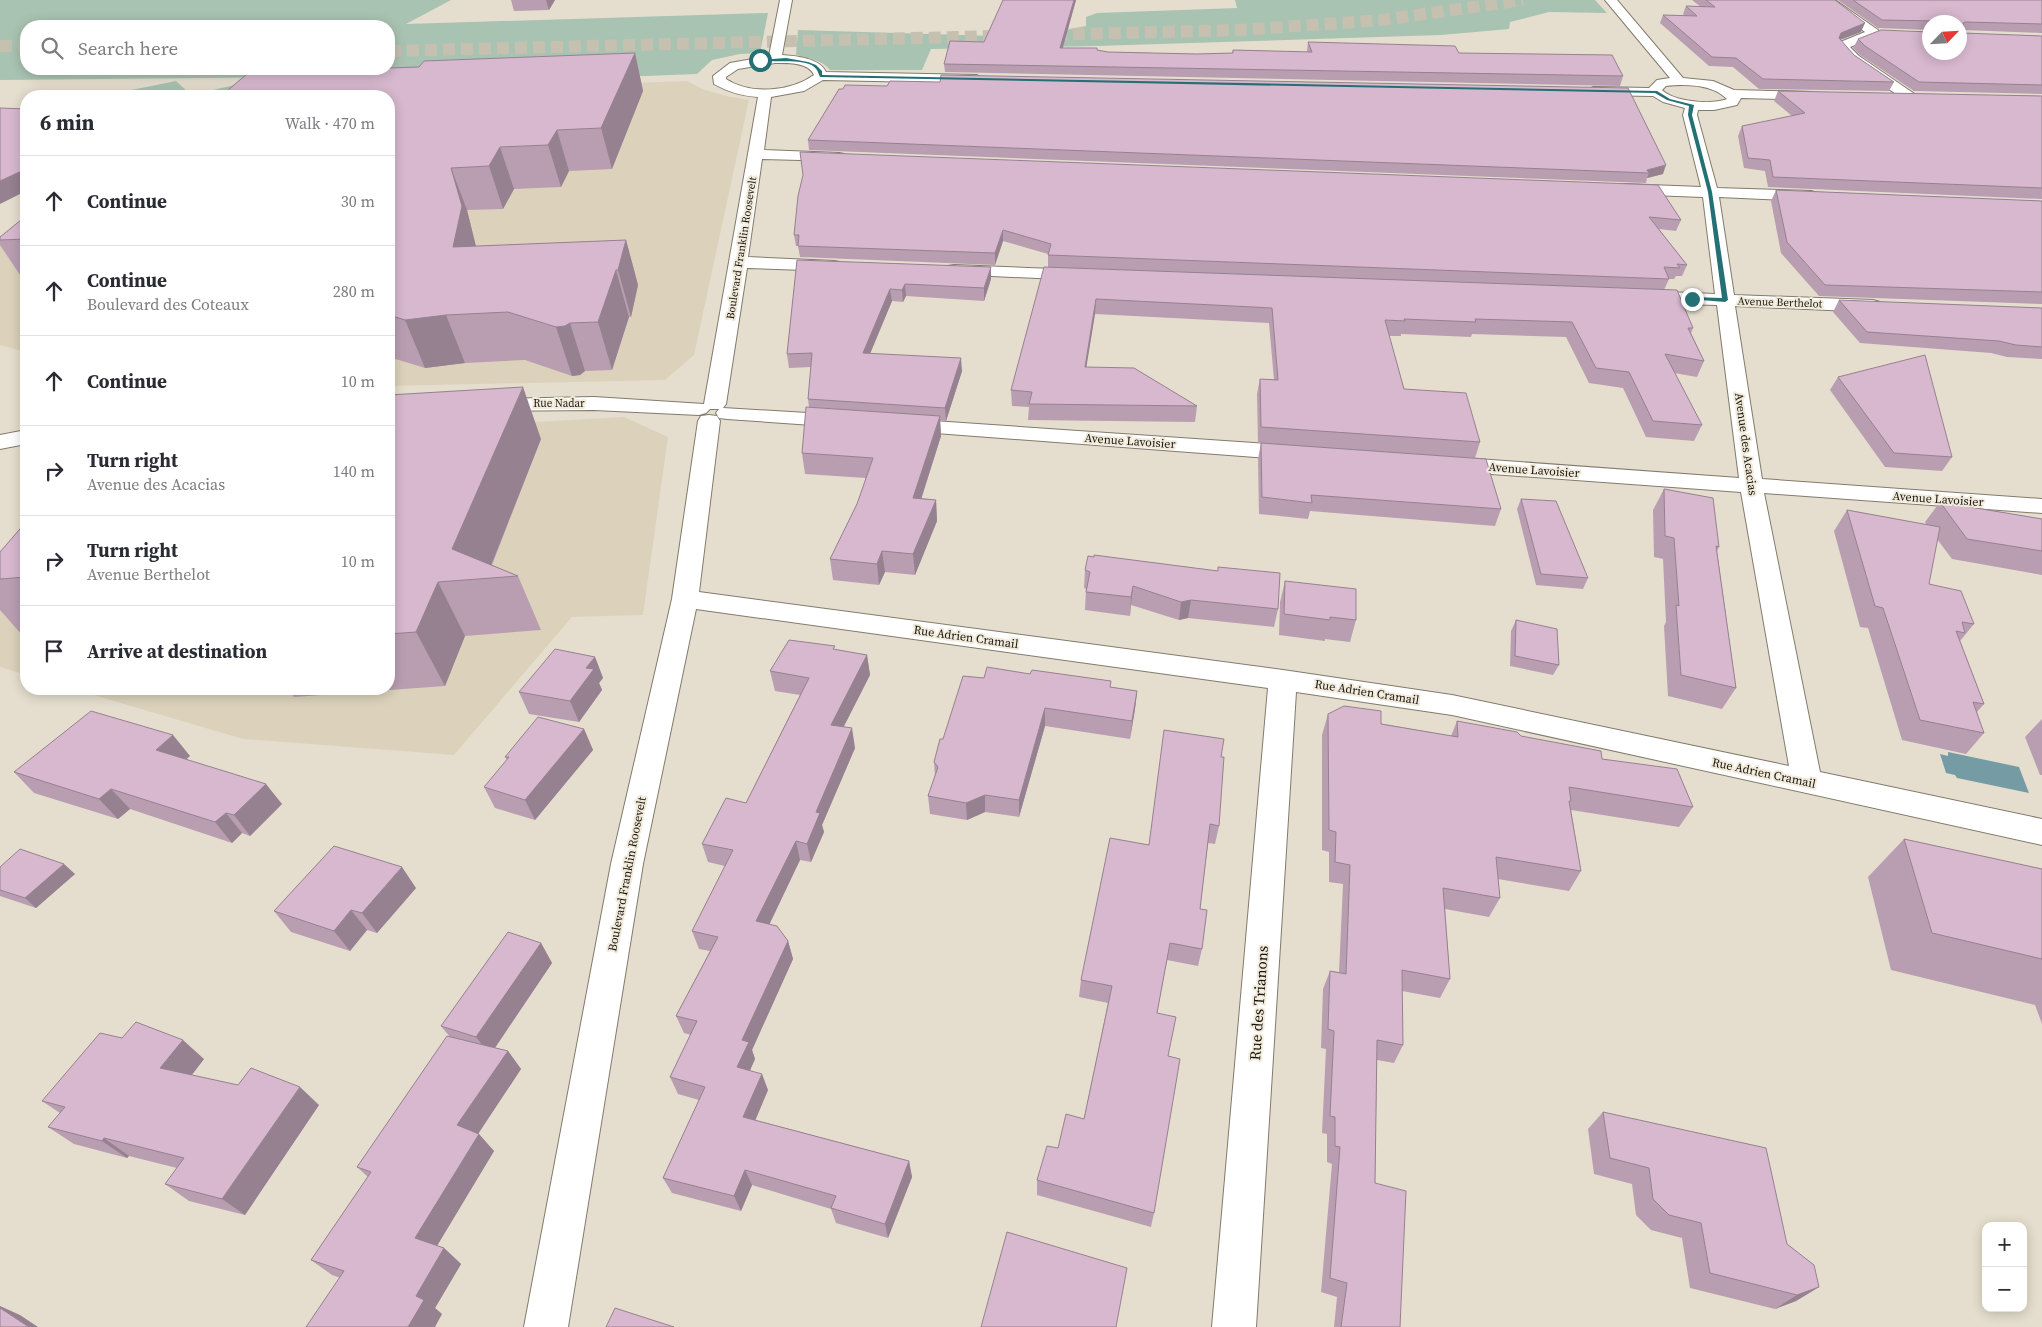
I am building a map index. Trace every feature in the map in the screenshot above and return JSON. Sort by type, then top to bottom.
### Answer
[{"type":"street","points":[[775,59],[786,0]]},
{"type":"street","points":[[1611,0],[1680,82]]},
{"type":"street","points":[[1828,0],[1879,33],[1842,46],[1855,59],[1916,98],[1882,97]]},
{"type":"street","points":[[775,59],[806,62],[815,66],[820,71],[820,76],[816,81],[801,87],[765,93],[734,90],[724,86],[719,81],[719,76],[734,66],[753,61],[775,59]]},
{"type":"street","points":[[820,76],[990,79]]},
{"type":"street","points":[[1582,91],[1656,92],[1669,100],[1692,105],[1726,105],[1732,102],[1734,98],[1715,87],[1680,82],[1657,86],[1656,92]]},
{"type":"street","name":"Boulevard Franklin Roosevelt","points":[[546,1327],[627,864],[685,599],[712,412],[740,262],[765,93]]},
{"type":"street","points":[[1730,94],[1825,96]]},
{"type":"street","name":"Avenue des Acacias","points":[[1692,105],[1690,115],[1710,192],[1751,486],[1807,782]]},
{"type":"street","points":[[757,154],[857,158]]},
{"type":"street","points":[[1609,188],[1824,197]]},
{"type":"street","points":[[740,262],[855,267]]},
{"type":"street","points":[[935,270],[1094,276]]},
{"type":"street","name":"Avenue Berthelot","points":[[1622,296],[1893,306]]},
{"type":"street","name":"Rue Nadar","points":[[468,406],[527,403],[633,403],[712,412]]},
{"type":"street","name":"Avenue Lavoisier","points":[[712,412],[1313,454]]},
{"type":"street","points":[[0,442],[20,438]]},
{"type":"street","name":"Avenue Lavoisier","points":[[1432,463],[2042,506]]},
{"type":"street","name":"Rue Adrien Cramail","points":[[685,599],[1283,680],[1452,705],[2042,832]]},
{"type":"street","name":"Rue des Trianons","points":[[1234,1327],[1283,680]]},
{"type":"shaded area","points":[[687,81],[705,90],[749,100],[694,355],[665,380],[395,386],[395,92]]},
{"type":"shaded area","points":[[20,229],[20,350],[0,345],[0,240]]},
{"type":"shaded area","points":[[624,417],[668,437],[643,615],[572,617],[454,755],[243,739],[93,695],[395,695],[395,430]]},
{"type":"shaded area","points":[[20,582],[20,673],[0,667],[0,607]]},
{"type":"green space","points":[[0,0],[451,0],[406,24],[768,13],[760,53],[740,54],[712,60],[697,74],[273,90],[297,77],[0,80]]},
{"type":"green space","points":[[1235,0],[1595,0],[1607,13],[1549,12],[1510,22],[1509,29],[1441,35],[1096,46],[931,49],[922,70],[830,70],[810,58],[796,55],[798,30],[1025,37],[1086,26],[1086,17],[1097,13],[1237,8]]},
{"type":"green space","points":[[176,81],[186,90],[132,90]]},
{"type":"green space","points":[[235,85],[241,90],[213,90]]},
{"type":"water","points":[[1948,752],[2019,767],[2029,793],[1957,778],[1955,775],[1946,773],[1940,754],[1948,756]]},
{"type":"building","points":[[1003,0],[1074,0],[1060,48],[1097,48],[1097,50],[1108,52],[1197,54],[1233,53],[1233,50],[1312,52],[1308,42],[1455,46],[1459,53],[1612,55],[1623,76],[944,64],[950,41],[984,42]]},
{"type":"building","points":[[1706,0],[1835,0],[1865,23],[1841,33],[1839,38],[1854,55],[1894,82],[1763,79],[1736,58],[1712,57],[1663,15],[1697,16],[1686,6],[1715,7]]},
{"type":"building","points":[[1853,0],[2042,0],[2042,24],[1967,22],[1967,15],[1922,15],[1922,21],[1882,20]]},
{"type":"building","points":[[1881,30],[1922,32],[1922,60],[1967,60],[1967,33],[2042,36],[2042,85],[1919,82],[1865,46],[1858,39]]},
{"type":"building","points":[[635,53],[601,128],[557,130],[548,145],[500,147],[489,166],[451,168],[462,206],[453,247],[626,240],[618,270],[616,270],[598,322],[570,323],[565,326],[556,327],[508,312],[446,315],[405,320],[395,317],[395,90],[228,90],[246,75],[395,75],[395,68],[419,67],[424,61]]},
{"type":"building","points":[[941,75],[1628,88],[1666,165],[1647,170],[1649,173],[808,140],[839,89],[843,89],[845,85],[887,86],[890,81],[940,82]]},
{"type":"building","points":[[1778,91],[2042,96],[2042,188],[1773,177],[1770,160],[1748,158],[1742,126],[1805,113]]},
{"type":"building","points":[[0,108],[20,109],[20,172],[0,181]]},
{"type":"building","points":[[800,152],[1658,185],[1681,220],[1649,217],[1687,265],[1677,264],[1680,268],[1664,267],[1669,279],[1048,255],[1051,244],[1003,230],[995,253],[798,246],[799,235],[794,235],[798,196],[803,175]]},
{"type":"building","points":[[1776,190],[2042,201],[2042,292],[1825,285],[1787,242]]},
{"type":"building","points":[[20,221],[20,239],[0,240],[0,237]]},
{"type":"building","points":[[797,260],[991,267],[984,288],[905,284],[902,290],[890,289],[863,353],[961,358],[945,408],[808,399],[812,353],[787,354]]},
{"type":"building","points":[[1044,267],[1677,290],[1693,328],[1688,328],[1704,361],[1665,354],[1702,425],[1653,421],[1629,372],[1596,368],[1572,322],[1475,319],[1476,322],[1404,319],[1405,321],[1385,320],[1404,389],[1466,393],[1480,442],[1261,427],[1260,379],[1278,380],[1272,308],[1096,299],[1085,367],[1134,368],[1197,406],[1029,404],[1032,392],[1011,390]]},
{"type":"building","points":[[1839,300],[2042,308],[2042,347],[2016,345],[1999,341],[1867,332]]},
{"type":"building","points":[[1925,355],[1952,457],[1894,453],[1838,377]]},
{"type":"building","points":[[523,387],[452,549],[518,576],[438,582],[416,632],[395,634],[395,395]]},
{"type":"building","points":[[806,407],[940,416],[913,498],[936,500],[913,554],[882,551],[877,564],[830,559],[857,504],[873,458],[802,453]]},
{"type":"building","points":[[1261,443],[1486,459],[1501,509],[1311,495],[1312,503],[1262,497]]},
{"type":"building","points":[[1664,489],[1713,498],[1719,547],[1716,546],[1736,688],[1681,675],[1676,605],[1679,606],[1674,538],[1665,536]]},
{"type":"building","points":[[1521,499],[1556,501],[1588,578],[1541,574]]},
{"type":"building","points":[[1940,502],[2042,519],[2042,551],[1967,539]]},
{"type":"building","points":[[1847,510],[1940,527],[1929,584],[1961,591],[1974,624],[1962,622],[1965,633],[1956,631],[1984,704],[1973,702],[1984,733],[1920,720],[1883,608],[1875,606]]},
{"type":"building","points":[[20,529],[20,577],[0,579],[0,552]]},
{"type":"building","points":[[1094,555],[1218,571],[1218,567],[1280,573],[1278,609],[1191,600],[1181,602],[1133,586],[1131,597],[1086,592],[1090,572],[1085,570],[1088,556],[1094,557]]},
{"type":"building","points":[[1285,581],[1356,589],[1356,620],[1330,617],[1330,620],[1284,614]]},
{"type":"building","points":[[1516,620],[1557,629],[1559,665],[1515,656]]},
{"type":"building","points":[[789,640],[835,646],[833,649],[867,655],[831,725],[852,728],[816,812],[820,813],[807,844],[796,841],[756,921],[777,926],[788,941],[742,1040],[749,1042],[737,1067],[762,1074],[743,1117],[909,1161],[885,1224],[831,1208],[836,1196],[745,1170],[734,1196],[663,1178],[705,1087],[670,1077],[697,1021],[676,1016],[718,937],[692,931],[733,850],[702,844],[726,798],[746,803],[809,678],[770,671]]},
{"type":"building","points":[[555,649],[595,657],[586,668],[594,669],[570,701],[519,692]]},
{"type":"building","points":[[987,667],[1030,674],[1032,670],[1111,681],[1110,687],[1137,691],[1132,721],[1045,708],[1019,800],[985,795],[966,803],[928,796],[938,767],[934,762],[940,739],[943,739],[963,676],[984,678]]},
{"type":"building","points":[[1344,706],[1381,711],[1381,724],[1458,737],[1457,721],[1517,732],[1521,736],[1601,751],[1602,759],[1677,769],[1693,807],[1569,787],[1571,801],[1569,801],[1581,871],[1496,857],[1500,898],[1443,888],[1450,979],[1402,970],[1403,1045],[1377,1040],[1375,1183],[1406,1191],[1400,1327],[1341,1327],[1347,1283],[1330,1278],[1340,1147],[1335,1146],[1335,1117],[1330,1116],[1334,1031],[1328,1029],[1330,971],[1346,974],[1350,865],[1335,862],[1336,832],[1329,830],[1328,714]]},
{"type":"building","points":[[91,711],[173,735],[156,750],[266,784],[234,815],[226,813],[215,822],[111,789],[99,799],[14,772]]},
{"type":"building","points":[[538,717],[584,729],[525,800],[484,787],[509,757],[505,757]]},
{"type":"building","points":[[1164,730],[1224,739],[1221,757],[1224,757],[1219,826],[1210,824],[1200,909],[1207,910],[1202,949],[1170,943],[1157,1013],[1176,1017],[1168,1056],[1180,1059],[1154,1213],[1037,1180],[1047,1146],[1058,1148],[1066,1114],[1084,1119],[1112,986],[1081,980],[1110,838],[1149,845]]},
{"type":"building","points":[[1904,839],[2042,869],[2042,959],[1932,933]]},
{"type":"building","points":[[334,846],[402,867],[362,913],[351,910],[334,931],[274,911]]},
{"type":"building","points":[[20,849],[64,864],[25,898],[0,890],[0,867]]},
{"type":"building","points":[[508,932],[541,943],[476,1037],[441,1026]]},
{"type":"building","points":[[136,1022],[183,1040],[160,1068],[238,1085],[251,1068],[300,1087],[222,1199],[165,1184],[184,1158],[104,1138],[102,1141],[48,1127],[65,1107],[42,1101],[100,1033],[122,1038]]},
{"type":"building","points":[[447,1036],[508,1051],[457,1125],[479,1134],[415,1238],[444,1248],[416,1296],[424,1300],[408,1327],[306,1327],[344,1271],[311,1260],[371,1172],[357,1167]]},
{"type":"building","points":[[1603,1112],[1766,1148],[1787,1244],[1814,1265],[1819,1287],[1797,1295],[1710,1273],[1701,1223],[1669,1215],[1653,1199],[1649,1168],[1610,1158]]},
{"type":"building","points":[[1007,1232],[1127,1268],[1116,1327],[981,1327]]},
{"type":"building","points":[[0,1308],[29,1327],[0,1327]]},
{"type":"building","points":[[615,1308],[674,1327],[606,1327]]},
{"type":"tunnel","points":[[395,51],[1240,30],[1382,20],[1523,0]]},
{"type":"tunnel","points":[[0,46],[20,46]]},
{"type":"route","points":[[760,60],[786,59],[806,62],[815,66],[820,71],[820,76],[1656,92],[1669,100],[1692,105],[1690,115],[1710,192],[1725,300],[1692,299]]}]
